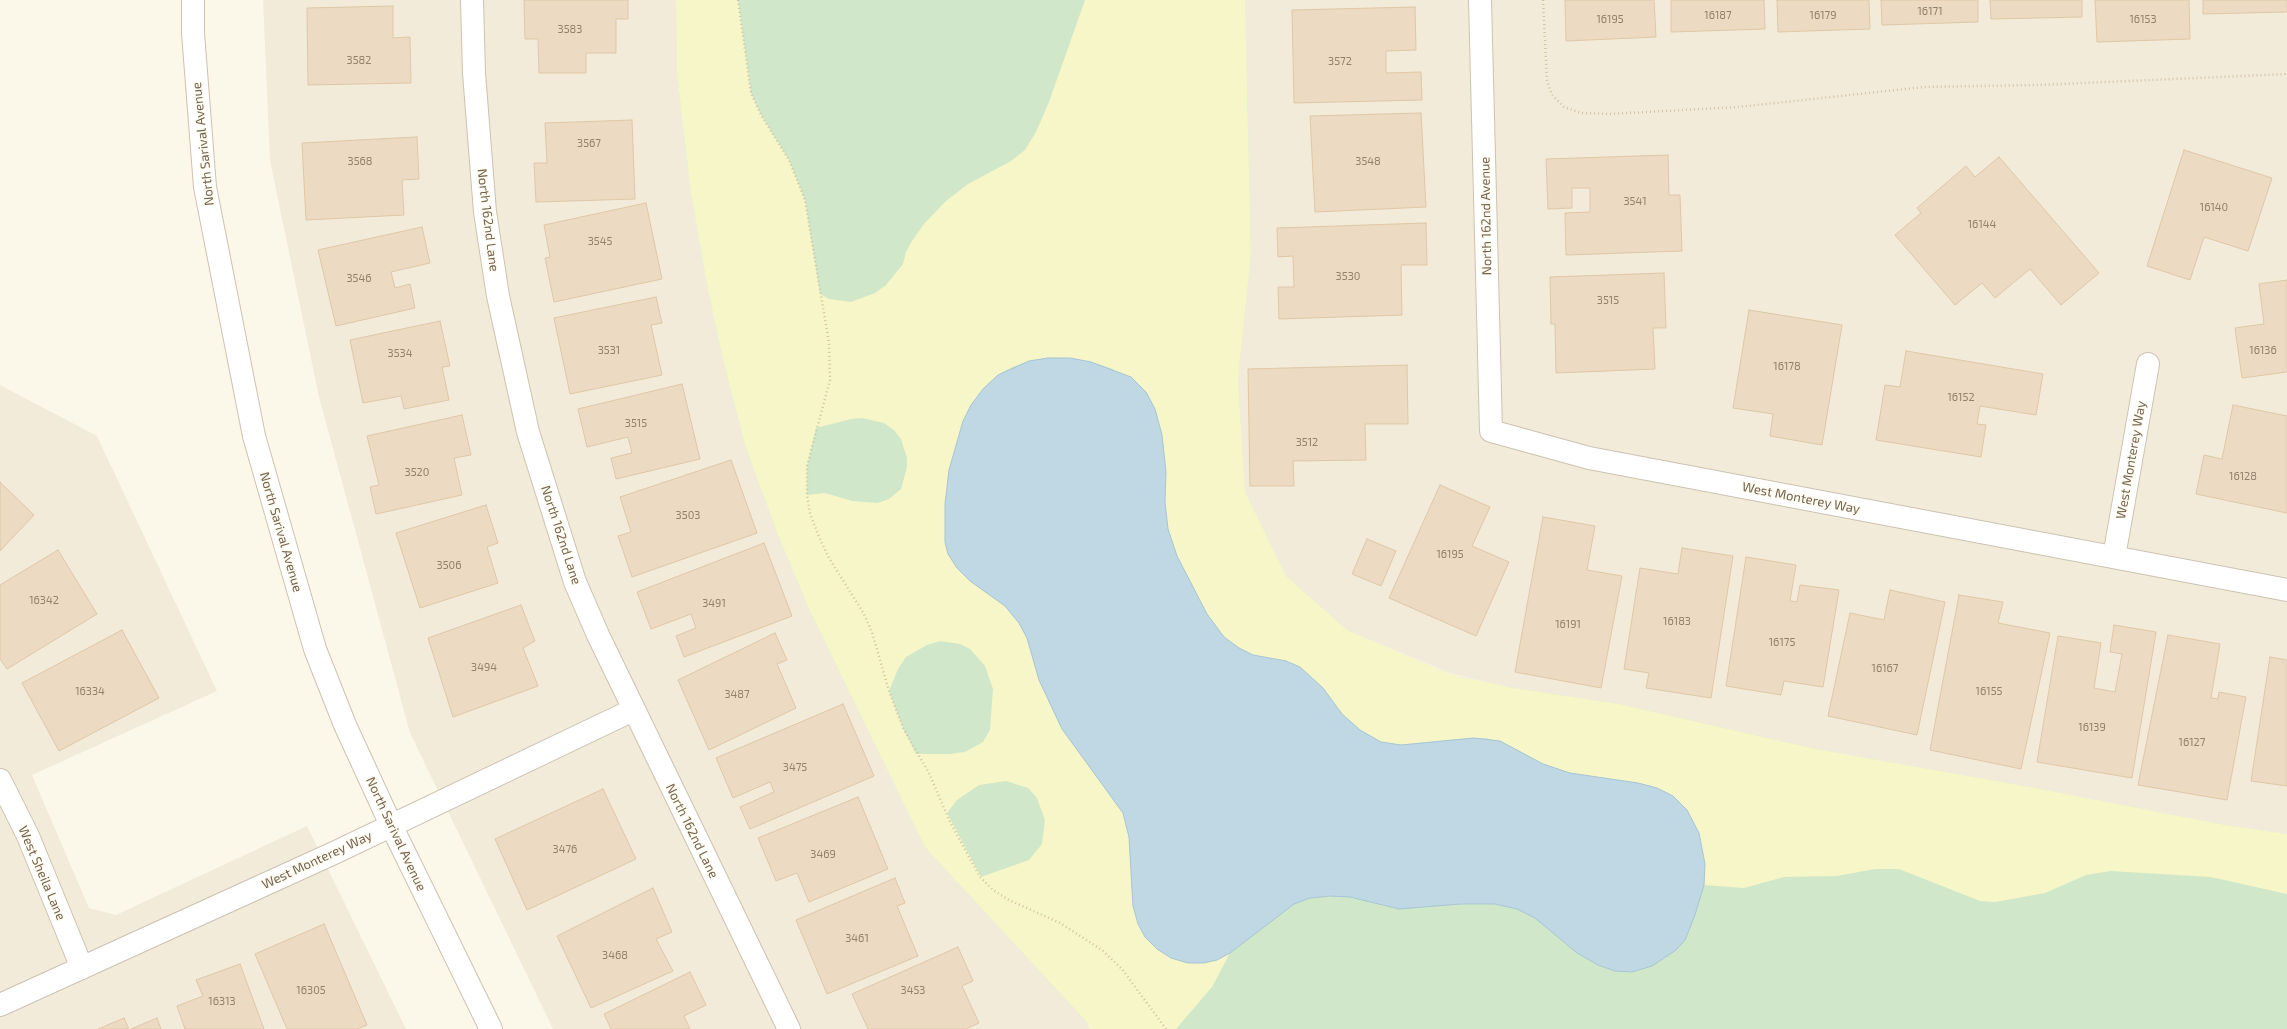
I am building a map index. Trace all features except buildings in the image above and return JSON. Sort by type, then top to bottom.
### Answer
[{"type":"street","name":"North Sarival Avenue","points":[[193,0],[193,34],[205,187],[254,436],[315,650],[345,724],[391,825],[491,1029]]},
{"type":"street","name":"North 162nd Lane","points":[[472,0],[475,81],[485,212],[498,296],[528,432],[575,582],[632,710],[789,1029]]},
{"type":"street","name":"North 162nd Avenue","points":[[1480,0],[1491,431]]},
{"type":"street","name":"West Monterey Way","points":[[2114,556],[2148,364]]},
{"type":"street","name":"West Monterey Way","points":[[1491,431],[1589,458],[2114,556],[2287,590]]},
{"type":"street","name":"West Monterey Way","points":[[0,1005],[391,825],[632,710]]},
{"type":"street","name":"West Sheila Lane","points":[[0,780],[28,836],[82,968]]},
{"type":"path","points":[[738,0],[751,93],[761,115],[789,160],[805,200],[829,343],[830,380],[807,466],[807,495],[810,513],[819,537],[829,558],[864,614],[872,632],[889,691],[903,728],[932,779],[950,822],[980,877],[993,890],[1009,900],[1060,923],[1102,950],[1122,969],[1166,1029]]},
{"type":"path","points":[[1543,0],[1547,81],[1552,95],[1564,107],[1581,113],[1609,114],[1738,107],[1924,87],[2038,85],[2287,74]]},
{"type":"shaded area","points":[[263,0],[676,0],[677,74],[691,194],[708,290],[724,364],[746,448],[778,535],[810,611],[925,847],[1085,1020],[1090,1029],[553,1029],[410,733],[319,397],[270,161]]},
{"type":"shaded area","points":[[676,0],[1245,0],[1251,254],[1238,379],[1245,492],[1286,576],[1347,630],[1452,675],[1513,688],[1619,704],[1816,749],[2030,787],[2225,825],[2287,834],[2287,1029],[1090,1029],[1085,1020],[925,847],[810,611],[778,535],[746,448],[724,364],[708,290],[691,194],[677,74]]},
{"type":"shaded area","points":[[1245,0],[2287,0],[2287,834],[2225,825],[2030,787],[1816,749],[1708,727],[1619,704],[1513,688],[1452,674],[1347,630],[1286,576],[1245,492],[1238,379],[1251,254]]},
{"type":"shaded area","points":[[0,385],[97,436],[217,691],[32,775],[89,908],[116,915],[307,826],[406,1029],[0,1029]]},
{"type":"sand","points":[[676,0],[738,0],[751,93],[761,115],[789,160],[805,200],[820,294],[829,299],[851,302],[875,293],[886,285],[903,264],[906,252],[924,224],[946,201],[968,184],[1011,161],[1025,150],[1036,132],[1049,102],[1085,0],[1245,0],[1251,254],[1238,379],[1245,492],[1286,576],[1347,630],[1452,675],[1513,688],[1619,704],[1816,749],[2030,787],[2225,825],[2287,834],[2287,894],[2211,877],[2110,871],[2086,875],[2045,893],[1995,902],[1980,901],[1899,869],[1875,869],[1837,876],[1784,877],[1744,888],[1704,885],[1705,864],[1687,810],[1673,796],[1657,788],[1638,783],[1570,773],[1543,764],[1516,749],[1487,738],[1458,739],[1401,745],[1381,742],[1360,730],[1342,714],[1323,688],[1286,661],[1253,655],[1239,648],[1224,637],[1207,614],[1177,556],[1168,529],[1165,502],[1113,369],[1091,362],[1070,358],[1048,358],[1029,361],[1012,367],[998,375],[983,389],[948,554],[957,568],[970,581],[1005,606],[1019,623],[1027,638],[1039,680],[1062,729],[1123,813],[1129,837],[1132,863],[1131,887],[1157,949],[1171,958],[1188,963],[1217,960],[1230,953],[1212,987],[1176,1029],[1090,1029],[1085,1020],[925,847],[810,611],[778,535],[746,448],[724,364],[708,290],[691,194],[677,74]],"holes":[[[862,418],[884,423],[894,430],[901,439],[907,458],[907,467],[901,489],[889,499],[878,503],[852,501],[825,493],[807,495],[807,466],[816,428],[851,419]],[[940,641],[960,644],[970,649],[985,666],[993,689],[990,730],[983,742],[965,752],[950,754],[916,754],[903,728],[889,691],[898,669],[906,657],[927,645]],[[1006,781],[1028,788],[1037,798],[1045,820],[1042,844],[1029,860],[981,877],[947,813],[957,800],[979,785]]]},
{"type":"water","points":[[1048,358],[1070,358],[1091,362],[1131,377],[1146,392],[1155,409],[1162,435],[1166,472],[1165,502],[1168,529],[1177,556],[1207,614],[1224,637],[1239,648],[1253,655],[1286,661],[1300,667],[1323,688],[1342,714],[1360,730],[1381,742],[1401,745],[1474,738],[1500,741],[1543,764],[1570,773],[1638,783],[1657,788],[1673,796],[1687,810],[1699,833],[1705,864],[1704,885],[1695,915],[1685,940],[1676,950],[1652,966],[1632,972],[1615,971],[1598,965],[1577,953],[1535,918],[1517,909],[1495,904],[1460,904],[1399,909],[1350,897],[1330,896],[1310,898],[1294,904],[1230,953],[1217,960],[1204,963],[1188,963],[1171,958],[1157,949],[1145,937],[1138,924],[1133,906],[1129,837],[1123,813],[1062,729],[1039,680],[1027,638],[1019,623],[1005,606],[970,581],[957,568],[948,554],[945,542],[945,504],[949,470],[963,421],[971,405],[983,389],[998,375],[1029,361]]}]
